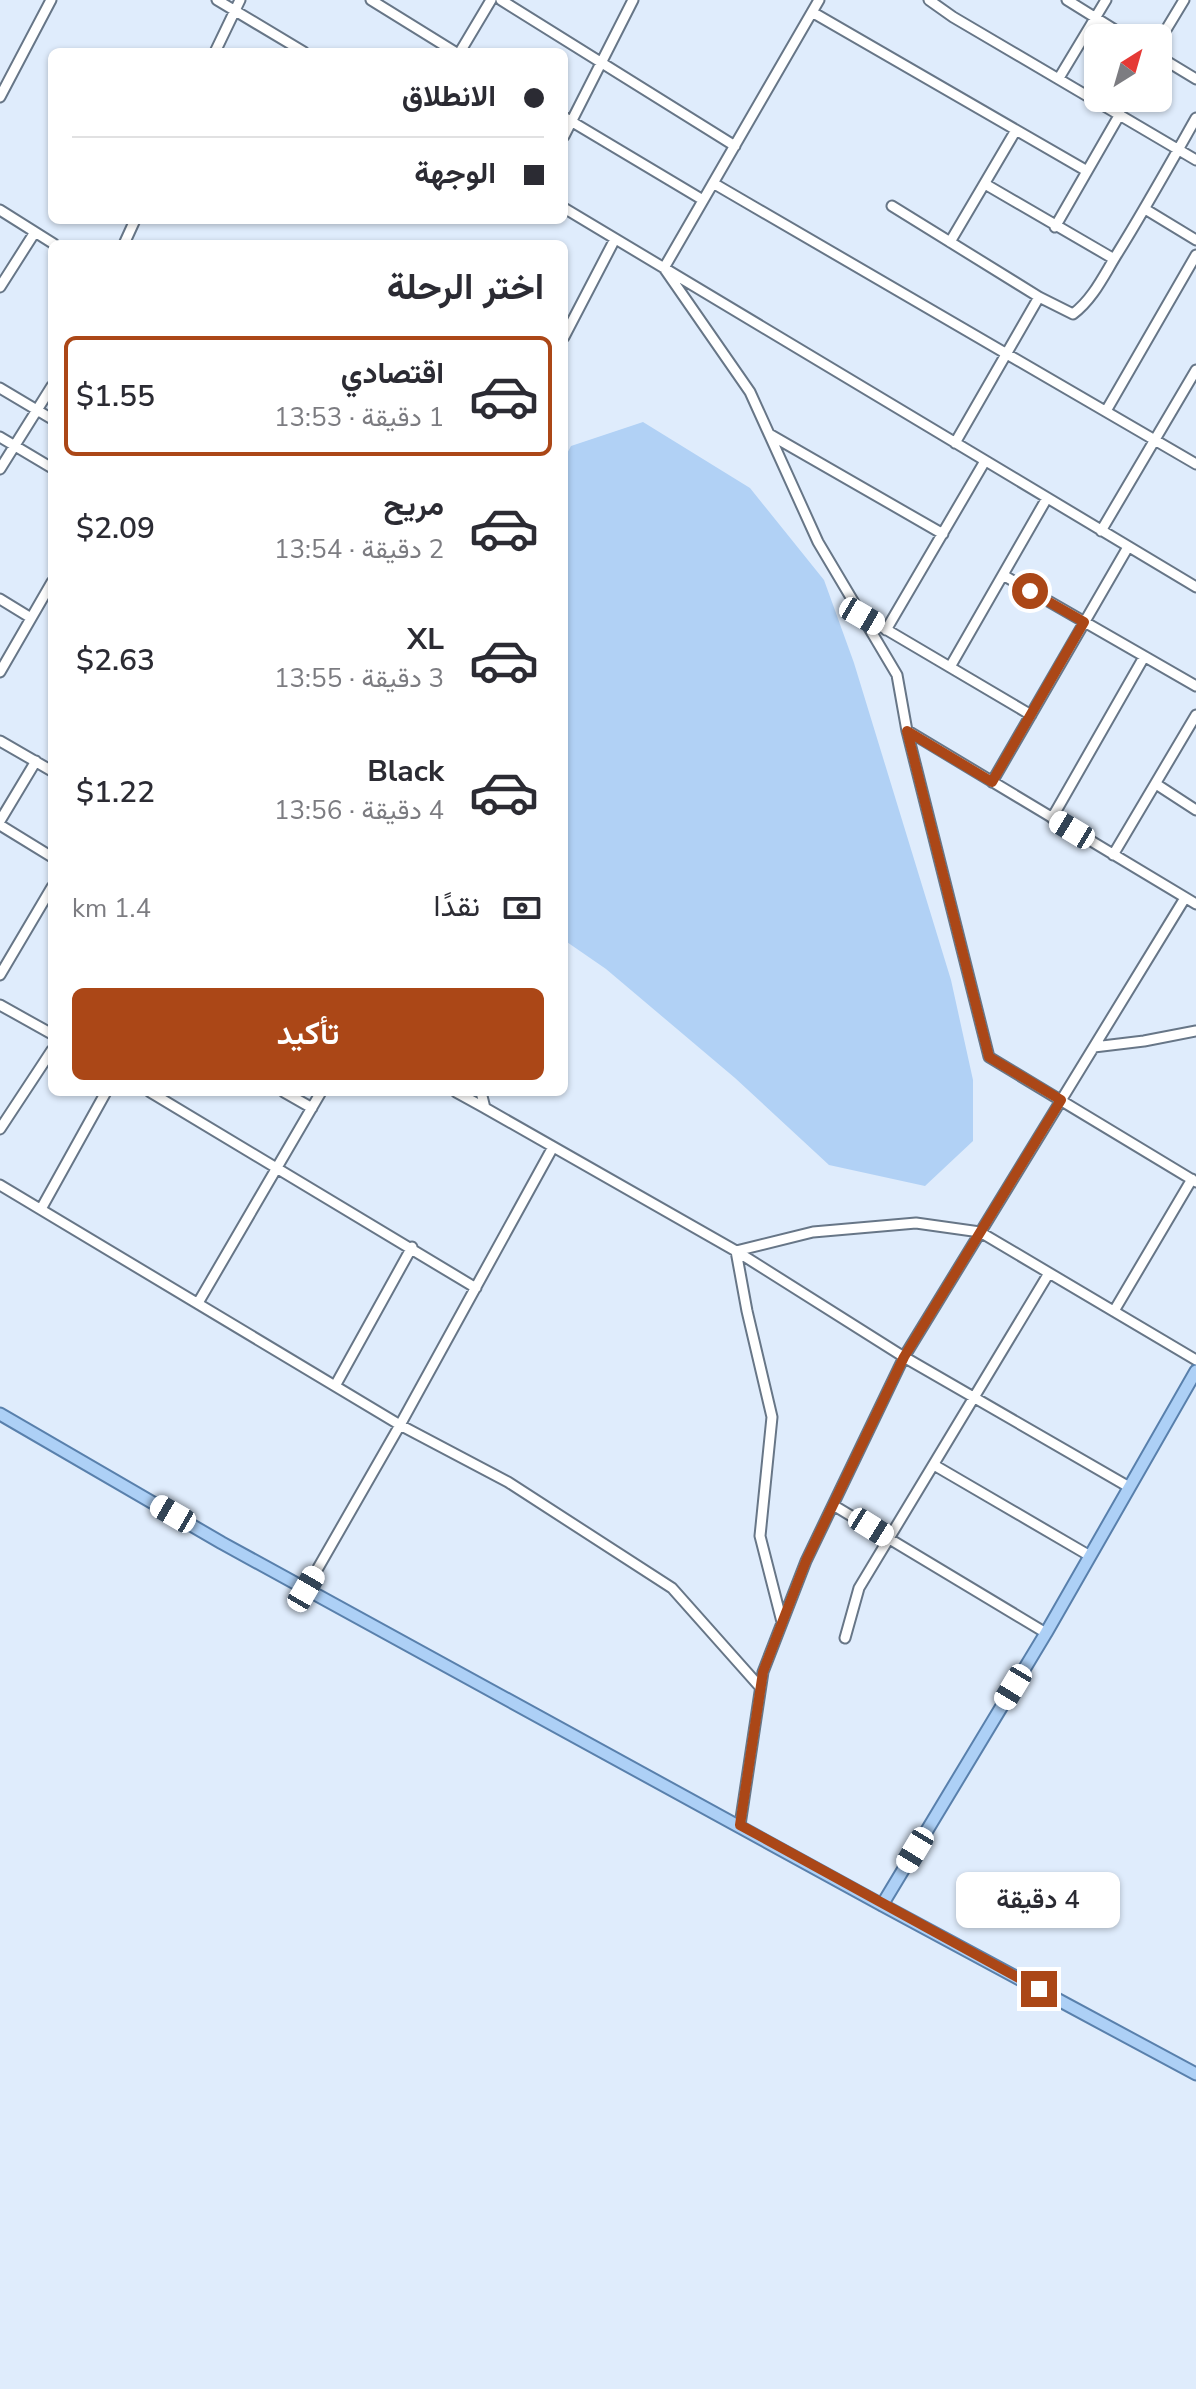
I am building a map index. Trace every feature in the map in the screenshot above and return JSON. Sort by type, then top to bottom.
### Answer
[{"type":"main road","points":[[882,1905],[1046,1633],[1196,1371]]},
{"type":"main road","points":[[0,1414],[306,1589],[1196,2074]]},
{"type":"street","points":[[0,97],[51,0]]},
{"type":"street","points":[[217,0],[297,48]]},
{"type":"street","points":[[217,48],[240,0]]},
{"type":"street","points":[[371,0],[451,48]]},
{"type":"street","points":[[461,48],[491,0]]},
{"type":"street","points":[[501,0],[735,146]]},
{"type":"street","points":[[633,0],[568,119],[703,200]]},
{"type":"street","points":[[664,268],[819,0]]},
{"type":"street","points":[[929,0],[1196,160]]},
{"type":"street","points":[[943,10],[949,0]]},
{"type":"street","points":[[1067,0],[1105,24]]},
{"type":"street","points":[[1059,78],[1106,0]]},
{"type":"street","points":[[1169,24],[1184,0]]},
{"type":"street","points":[[812,12],[1087,171]]},
{"type":"street","points":[[1172,64],[1196,79]]},
{"type":"street","points":[[1055,227],[1120,114]]},
{"type":"street","points":[[892,206],[1039,297],[1073,314],[1085,305],[1114,259],[1196,118]]},
{"type":"street","points":[[950,242],[1016,130]]},
{"type":"street","points":[[713,183],[1196,464]]},
{"type":"street","points":[[985,184],[1114,259]]},
{"type":"street","points":[[1145,209],[1196,240]]},
{"type":"street","points":[[0,210],[48,240]]},
{"type":"street","points":[[568,210],[1196,587]]},
{"type":"street","points":[[0,287],[35,232]]},
{"type":"street","points":[[568,329],[615,239]]},
{"type":"street","points":[[1106,411],[1196,255]]},
{"type":"street","points":[[664,268],[750,392],[818,542],[897,675],[907,731],[989,1057],[1194,1180],[1114,1311]]},
{"type":"street","points":[[955,443],[1039,297]]},
{"type":"street","points":[[1101,531],[1196,370]]},
{"type":"street","points":[[0,388],[48,417]]},
{"type":"street","points":[[0,469],[48,392]]},
{"type":"street","points":[[769,434],[943,534]]},
{"type":"street","points":[[0,437],[48,466]]},
{"type":"street","points":[[886,630],[985,461]]},
{"type":"street","points":[[950,667],[1047,498]]},
{"type":"street","points":[[992,782],[1128,547]]},
{"type":"street","points":[[1003,575],[1196,686]]},
{"type":"street","points":[[0,672],[48,590]]},
{"type":"street","points":[[0,599],[31,618]]},
{"type":"street","points":[[862,616],[1031,715]]},
{"type":"street","points":[[1052,818],[1144,657]]},
{"type":"street","points":[[1113,855],[1196,715]]},
{"type":"street","points":[[907,731],[1196,904]]},
{"type":"street","points":[[0,741],[48,766]]},
{"type":"street","points":[[36,761],[0,823],[48,854]]},
{"type":"street","points":[[1156,784],[1196,810]]},
{"type":"street","points":[[0,975],[48,894]]},
{"type":"street","points":[[740,1825],[763,1672],[806,1561],[904,1357],[1185,898]]},
{"type":"street","points":[[0,1005],[48,1032]]},
{"type":"street","points":[[1094,1047],[1196,1031]]},
{"type":"street","points":[[0,1129],[48,1056]]},
{"type":"street","points":[[41,1209],[104,1096]]},
{"type":"street","points":[[157,1096],[476,1288]]},
{"type":"street","points":[[291,1096],[312,1108]]},
{"type":"street","points":[[198,1303],[319,1096]]},
{"type":"street","points":[[463,1096],[736,1251],[904,1357],[1129,1487]]},
{"type":"street","points":[[482,1096],[485,1108]]},
{"type":"street","points":[[306,1589],[553,1147]]},
{"type":"street","points":[[0,1185],[400,1425],[508,1482],[672,1588],[760,1687]]},
{"type":"street","points":[[736,1251],[813,1232],[916,1223],[980,1232],[1196,1360]]},
{"type":"street","points":[[335,1386],[412,1247]]},
{"type":"street","points":[[736,1251],[772,1417],[760,1536],[782,1622]]},
{"type":"street","points":[[845,1638],[859,1588],[1049,1273]]},
{"type":"street","points":[[934,1465],[1090,1556]]},
{"type":"street","points":[[833,1505],[1046,1633]]},
{"type":"shaded area","points":[[643,422],[750,488],[824,580],[854,663],[951,980],[973,1080],[973,1141],[925,1186],[829,1165],[735,1078],[606,969],[568,943],[568,452],[571,446]]},
{"type":"route","points":[[1030,591],[1084,622],[992,782],[907,731],[989,1057],[1061,1100],[904,1357],[806,1561],[763,1672],[740,1825],[1039,1989]]}]
